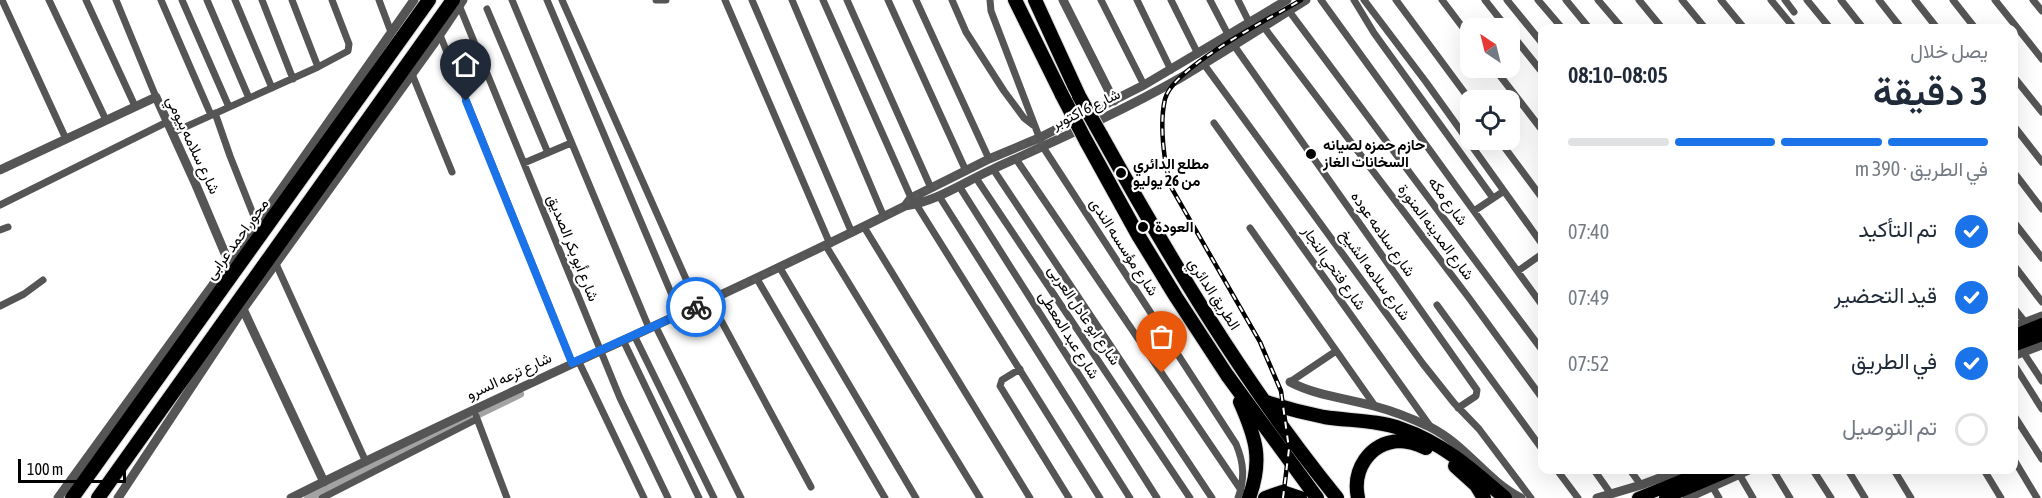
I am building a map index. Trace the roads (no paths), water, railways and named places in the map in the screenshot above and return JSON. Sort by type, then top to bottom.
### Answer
[{"type":"highway","name":"محور احمد عرابى","points":[[72,498],[429,0]]},
{"type":"highway","points":[[1015,0],[1086,141],[1138,235],[1249,412],[1317,498]]},
{"type":"highway","name":"الطريق الدائري","points":[[1035,0],[1079,96],[1150,224],[1240,365],[1337,498]]},
{"type":"highway","points":[[98,498],[458,2]]},
{"type":"highway","points":[[2018,334],[2042,324]]},
{"type":"highway","points":[[2018,349],[2042,335]]},
{"type":"highway","points":[[1264,400],[1296,411],[1378,423],[1421,436],[1460,459],[1505,498]]},
{"type":"highway","points":[[1245,494],[1257,474],[1258,456],[1249,412]]},
{"type":"highway","points":[[1358,498],[1356,478],[1367,456],[1382,445],[1400,441],[1427,448],[1453,464],[1476,485],[1484,498]]},
{"type":"highway","points":[[1638,498],[1697,474]]},
{"type":"highway","points":[[1665,498],[1730,474]]},
{"type":"highway","points":[[1265,498],[1282,492],[1300,498]]},
{"type":"street","points":[[2,0],[66,139]]},
{"type":"street","points":[[49,0],[106,120]]},
{"type":"street","points":[[86,0],[135,106]]},
{"type":"street","points":[[116,0],[156,97]]},
{"type":"street","points":[[161,0],[214,114],[257,224]]},
{"type":"street","points":[[182,0],[229,107]]},
{"type":"street","points":[[207,0],[249,98]]},
{"type":"street","points":[[235,0],[272,88]]},
{"type":"street","points":[[262,0],[293,79]]},
{"type":"street","points":[[292,0],[318,68]]},
{"type":"street","points":[[172,133],[318,68],[348,51],[350,48],[332,0]]},
{"type":"street","points":[[379,0],[391,32]]},
{"type":"street","points":[[58,498],[257,224],[414,0]]},
{"type":"street","points":[[512,0],[654,328],[741,498]]},
{"type":"street","points":[[547,0],[680,314]]},
{"type":"street","points":[[562,0],[698,306]]},
{"type":"street","points":[[656,0],[666,0]]},
{"type":"street","points":[[725,0],[828,245],[980,498]]},
{"type":"street","points":[[752,0],[852,233]]},
{"type":"street","points":[[792,0],[884,217]]},
{"type":"street","points":[[824,0],[911,204],[1020,369],[1100,498]]},
{"type":"street","points":[[847,0],[931,188]]},
{"type":"street","points":[[888,0],[966,171]]},
{"type":"street","points":[[916,0],[989,159]]},
{"type":"street","points":[[952,0],[970,38],[1004,91],[1024,118],[1034,125]]},
{"type":"street","name":"شارع مؤسسه الندى","points":[[990,0],[991,11],[1041,143],[1236,444],[1243,466],[1245,494],[1238,498]]},
{"type":"street","points":[[1063,0],[1114,101]]},
{"type":"street","points":[[1101,0],[1144,85]]},
{"type":"street","points":[[1137,0],[1171,70]]},
{"type":"street","points":[[1171,0],[1198,54]]},
{"type":"street","points":[[1210,0],[1231,40]]},
{"type":"street","points":[[1238,0],[1250,22]]},
{"type":"street","name":"شارع 6 اكتوبر","points":[[911,204],[939,196],[1016,159],[1198,54],[1263,26],[1306,0]]},
{"type":"street","points":[[1321,0],[1538,299]]},
{"type":"street","points":[[1354,0],[1374,33],[1493,198]]},
{"type":"street","points":[[1364,0],[1538,238]]},
{"type":"street","points":[[1396,0],[1463,90]]},
{"type":"street","points":[[1442,0],[1460,24]]},
{"type":"street","points":[[1485,0],[1499,18]]},
{"type":"street","points":[[1507,0],[1538,38]]},
{"type":"street","points":[[1539,0],[1559,24]]},
{"type":"street","points":[[1566,0],[1586,24]]},
{"type":"street","points":[[1598,0],[1619,24]]},
{"type":"street","points":[[1639,0],[1659,24]]},
{"type":"street","points":[[1682,0],[1702,24]]},
{"type":"street","points":[[1721,0],[1741,24]]},
{"type":"street","points":[[1771,0],[1791,24]]},
{"type":"street","points":[[1785,0],[1794,12]]},
{"type":"street","points":[[1807,0],[1827,24]]},
{"type":"street","points":[[1840,0],[1860,24]]},
{"type":"street","points":[[1879,0],[1898,24]]},
{"type":"street","points":[[1915,0],[1934,24]]},
{"type":"street","points":[[1953,0],[1972,24]]},
{"type":"street","points":[[1995,0],[2014,24]]},
{"type":"street","points":[[2033,0],[2042,11]]},
{"type":"street","points":[[118,498],[243,309],[440,35],[458,2]]},
{"type":"street","name":"شارع أبو بكر الصديق","points":[[458,2],[620,398],[668,498]]},
{"type":"street","name":"شارع 6 اكتوبر","points":[[911,204],[931,188],[989,159],[1041,143],[1119,110],[1203,63],[1250,22],[1280,2]]},
{"type":"street","points":[[486,9],[548,153]]},
{"type":"street","name":"شارع مكه","points":[[1289,11],[1538,345]]},
{"type":"street","name":"شارع المدينه المنورة","points":[[1263,26],[1538,393]]},
{"type":"street","points":[[2018,29],[2042,59]]},
{"type":"street","points":[[440,35],[578,364],[644,498]]},
{"type":"street","name":"شارع سلامه عوده","points":[[1231,40],[1477,390],[1476,396],[1458,408]]},
{"type":"street","points":[[1520,45],[1538,67]]},
{"type":"street","name":"شارع سلامه الشيخ","points":[[1203,63],[1423,364],[1458,408],[1479,429],[1532,498]]},
{"type":"street","points":[[412,74],[452,172]]},
{"type":"street","points":[[1502,78],[1538,125]]},
{"type":"street","points":[[2018,82],[2042,112]]},
{"type":"street","name":"شارع سلامه بيومي","points":[[0,170],[156,97],[229,263]]},
{"type":"street","points":[[0,205],[167,122]]},
{"type":"street","name":"شارع فتحي النجار","points":[[1215,123],[1432,428]]},
{"type":"street","points":[[2018,131],[2042,162]]},
{"type":"street","points":[[524,164],[572,143]]},
{"type":"street","points":[[1506,150],[1538,193]]},
{"type":"street","points":[[1016,159],[1245,494]]},
{"type":"street","points":[[993,170],[1212,498]]},
{"type":"street","points":[[2018,177],[2042,208]]},
{"type":"street","name":"شارع ابو عادل العربى","points":[[976,178],[1190,498]]},
{"type":"street","name":"شارع عبد المعطى","points":[[958,186],[1157,498]]},
{"type":"street","points":[[1474,211],[1504,191]]},
{"type":"street","points":[[939,196],[1130,498]]},
{"type":"street","name":"شارع ترعه السرو","points":[[291,498],[473,409],[636,339],[680,314],[911,204]]},
{"type":"street","points":[[0,230],[8,227]]},
{"type":"street","points":[[864,227],[1030,498]]},
{"type":"street","points":[[2018,227],[2042,258]]},
{"type":"street","points":[[1250,228],[1375,406]]},
{"type":"street","points":[[1518,271],[1538,257]]},
{"type":"street","points":[[276,264],[366,462]]},
{"type":"street","points":[[780,268],[916,498]]},
{"type":"street","points":[[2018,271],[2042,302]]},
{"type":"street","points":[[757,279],[885,498]]},
{"type":"street","points":[[0,306],[24,294],[43,280]]},
{"type":"street","points":[[710,300],[811,487]]},
{"type":"street","points":[[1437,305],[1538,444]]},
{"type":"street","points":[[243,309],[324,482]]},
{"type":"street","points":[[2018,313],[2025,322]]},
{"type":"street","points":[[2018,325],[2042,316]]},
{"type":"street","points":[[636,339],[714,498]]},
{"type":"street","points":[[624,344],[699,498]]},
{"type":"street","points":[[2042,345],[2018,349],[2042,381]]},
{"type":"street","points":[[1290,382],[1336,351]]},
{"type":"street","points":[[1020,369],[1002,380],[1000,386],[1069,498]]},
{"type":"street","points":[[2018,371],[2042,410]]},
{"type":"street","points":[[1290,382],[1315,394],[1375,406],[1432,428],[1456,443],[1499,483],[1521,498]]},
{"type":"street","points":[[473,409],[504,497]]},
{"type":"street","name":"شارع ترعه السرو","points":[[322,498],[477,419]]},
{"type":"street","points":[[2018,422],[2042,459]]},
{"type":"street","points":[[2018,466],[2037,498]]},
{"type":"street","points":[[1560,474],[1578,498]]},
{"type":"street","points":[[1597,474],[1611,494]]},
{"type":"street","points":[[1633,474],[1641,484]]},
{"type":"street","points":[[1597,498],[1641,484],[1658,474]]},
{"type":"street","points":[[1687,498],[1732,474]]},
{"type":"street","points":[[1736,474],[1753,498]]},
{"type":"street","points":[[1775,474],[1790,498]]},
{"type":"street","points":[[1816,474],[1831,498]]},
{"type":"street","points":[[1850,474],[1865,498]]},
{"type":"street","points":[[1896,474],[1911,498]]},
{"type":"street","points":[[1986,474],[2001,498]]},
{"type":"street","points":[[1712,486],[1719,498]]},
{"type":"waterway","points":[[479,414],[520,394]]},
{"type":"waterway","points":[[308,498],[469,419]]},
{"type":"railway","points":[[1283,498],[1289,449],[1281,391],[1260,342],[1171,187],[1164,155],[1162,120],[1165,99],[1172,86],[1185,73],[1225,44],[1301,0]]},
{"type":"place","name":"حازم حمزه لصيانه السخانات الغاز","points":[[1311,154]]},
{"type":"place","name":"مطلع الدائري من 26 يوليو","points":[[1121,173]]},
{"type":"place","name":"العودة","points":[[1143,227]]}]
